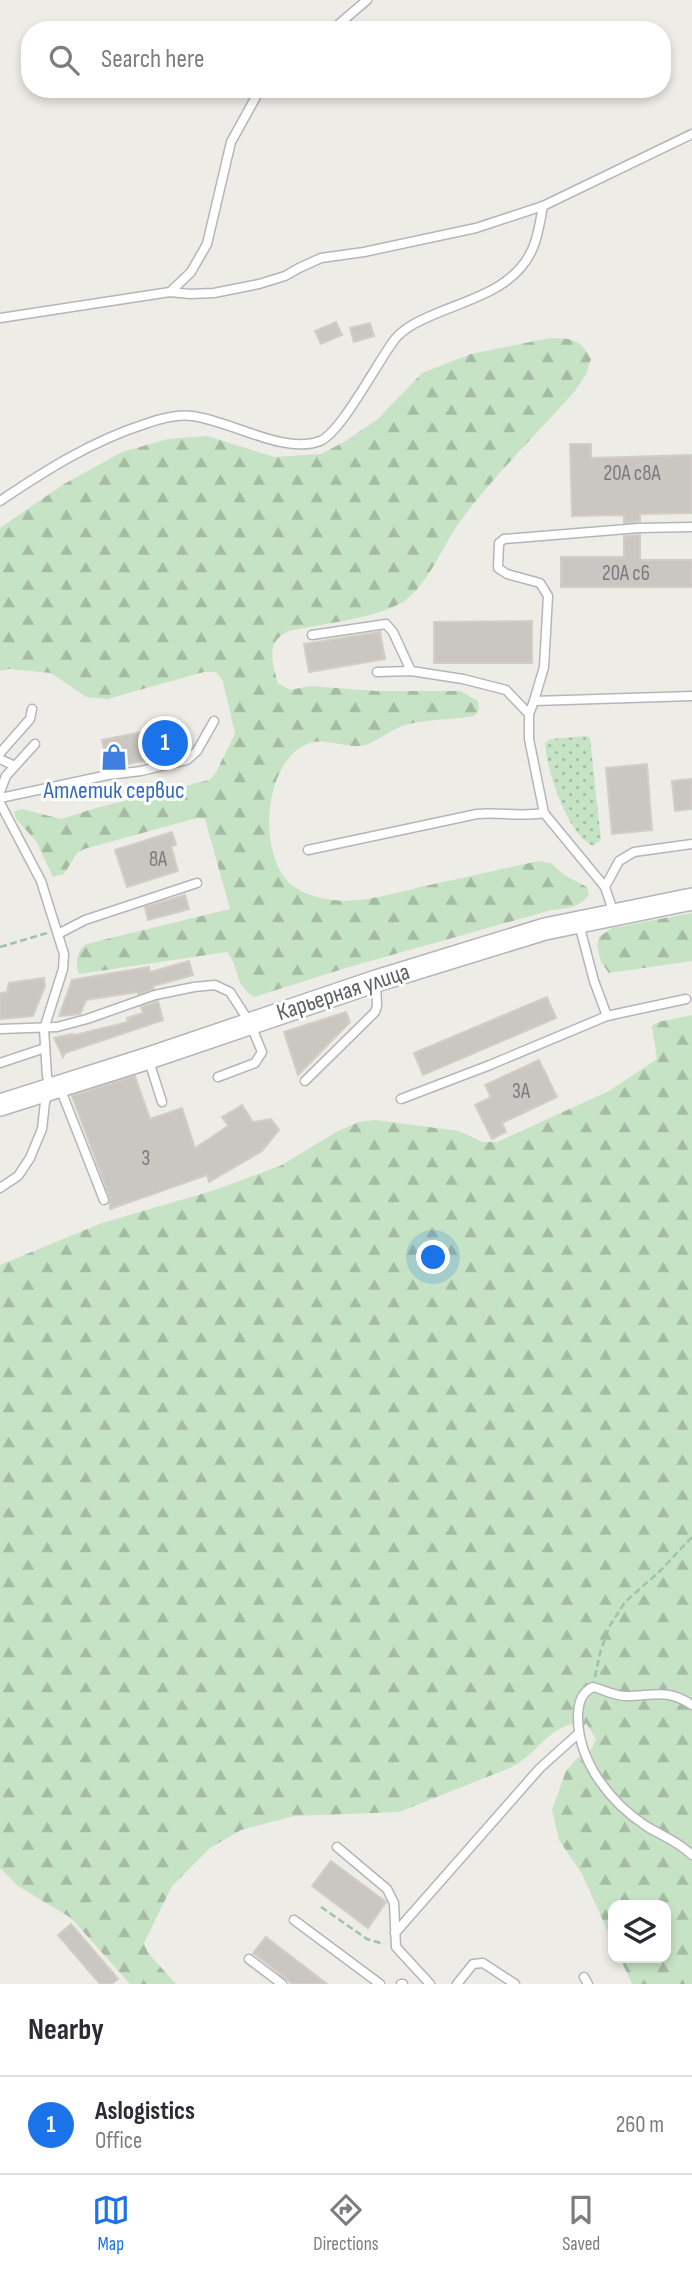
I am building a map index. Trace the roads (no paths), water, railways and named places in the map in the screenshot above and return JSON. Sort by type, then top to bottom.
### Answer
[{"type":"street","name":"Карьерная улица","points":[[0,1105],[376,981],[545,929],[692,899]]},
{"type":"lane","points":[[342,21],[367,0]]},
{"type":"lane","points":[[170,292],[191,272],[207,244],[231,142],[255,98]]},
{"type":"lane","points":[[0,318],[170,292],[214,293],[285,276],[321,258],[365,252],[477,228],[544,206],[692,134]]},
{"type":"lane","points":[[0,501],[51,466],[114,434],[160,419],[189,415],[221,422],[266,439],[295,444],[321,441],[340,425],[397,336],[417,322],[505,284],[518,271],[531,252],[544,206]]},
{"type":"lane","points":[[614,914],[605,887],[544,813],[529,739],[529,714],[544,667],[548,596],[540,583],[507,574],[498,568],[499,543],[504,538],[692,527]]},
{"type":"lane","points":[[312,635],[386,624],[393,632],[411,671]]},
{"type":"lane","points":[[377,672],[411,671],[463,679],[506,690],[529,714]]},
{"type":"lane","points":[[534,701],[692,696]]},
{"type":"lane","points":[[0,753],[30,719],[32,709]]},
{"type":"lane","points":[[104,1200],[55,1087],[47,1076],[44,1029],[63,969],[64,954],[37,871],[0,801],[108,775],[141,771],[187,760],[197,751],[214,721]]},
{"type":"lane","points":[[0,792],[6,776],[35,744]]},
{"type":"lane","points":[[0,759],[15,766]]},
{"type":"lane","points":[[308,850],[477,814],[502,813],[522,817],[544,813]]},
{"type":"lane","points":[[605,887],[619,861],[634,852],[692,844]]},
{"type":"lane","points":[[57,932],[197,883]]},
{"type":"lane","points":[[579,922],[594,981],[607,1016]]},
{"type":"lane","points":[[305,1081],[375,1012],[376,981]]},
{"type":"lane","points":[[0,1030],[44,1029],[87,1019],[155,995],[215,985],[230,992],[250,1023],[262,1052],[255,1063],[218,1077]]},
{"type":"lane","points":[[401,1099],[607,1016],[686,999]]},
{"type":"lane","points":[[0,1063],[45,1048]]},
{"type":"lane","points":[[149,1058],[149,1067],[162,1101]]},
{"type":"lane","points":[[0,1188],[19,1176],[30,1158],[42,1129],[45,1102],[55,1087]]},
{"type":"lane","points":[[692,1705],[663,1693],[616,1695],[593,1687],[586,1690],[580,1699],[579,1733],[596,1777],[621,1808],[648,1827],[677,1841],[692,1855]]},
{"type":"lane","points":[[395,1933],[540,1768],[579,1733]]},
{"type":"lane","points":[[337,1847],[387,1889],[394,1903],[396,1947],[430,1984]]},
{"type":"lane","points":[[294,1920],[380,1984]]},
{"type":"lane","points":[[249,1959],[282,1984]]},
{"type":"lane","points":[[457,1984],[473,1964],[483,1963],[515,1984]]},
{"type":"place","name":"Aslogistics","points":[[165,743]]},
{"type":"place","name":"Атлетик сервис","points":[[114,757]]}]
